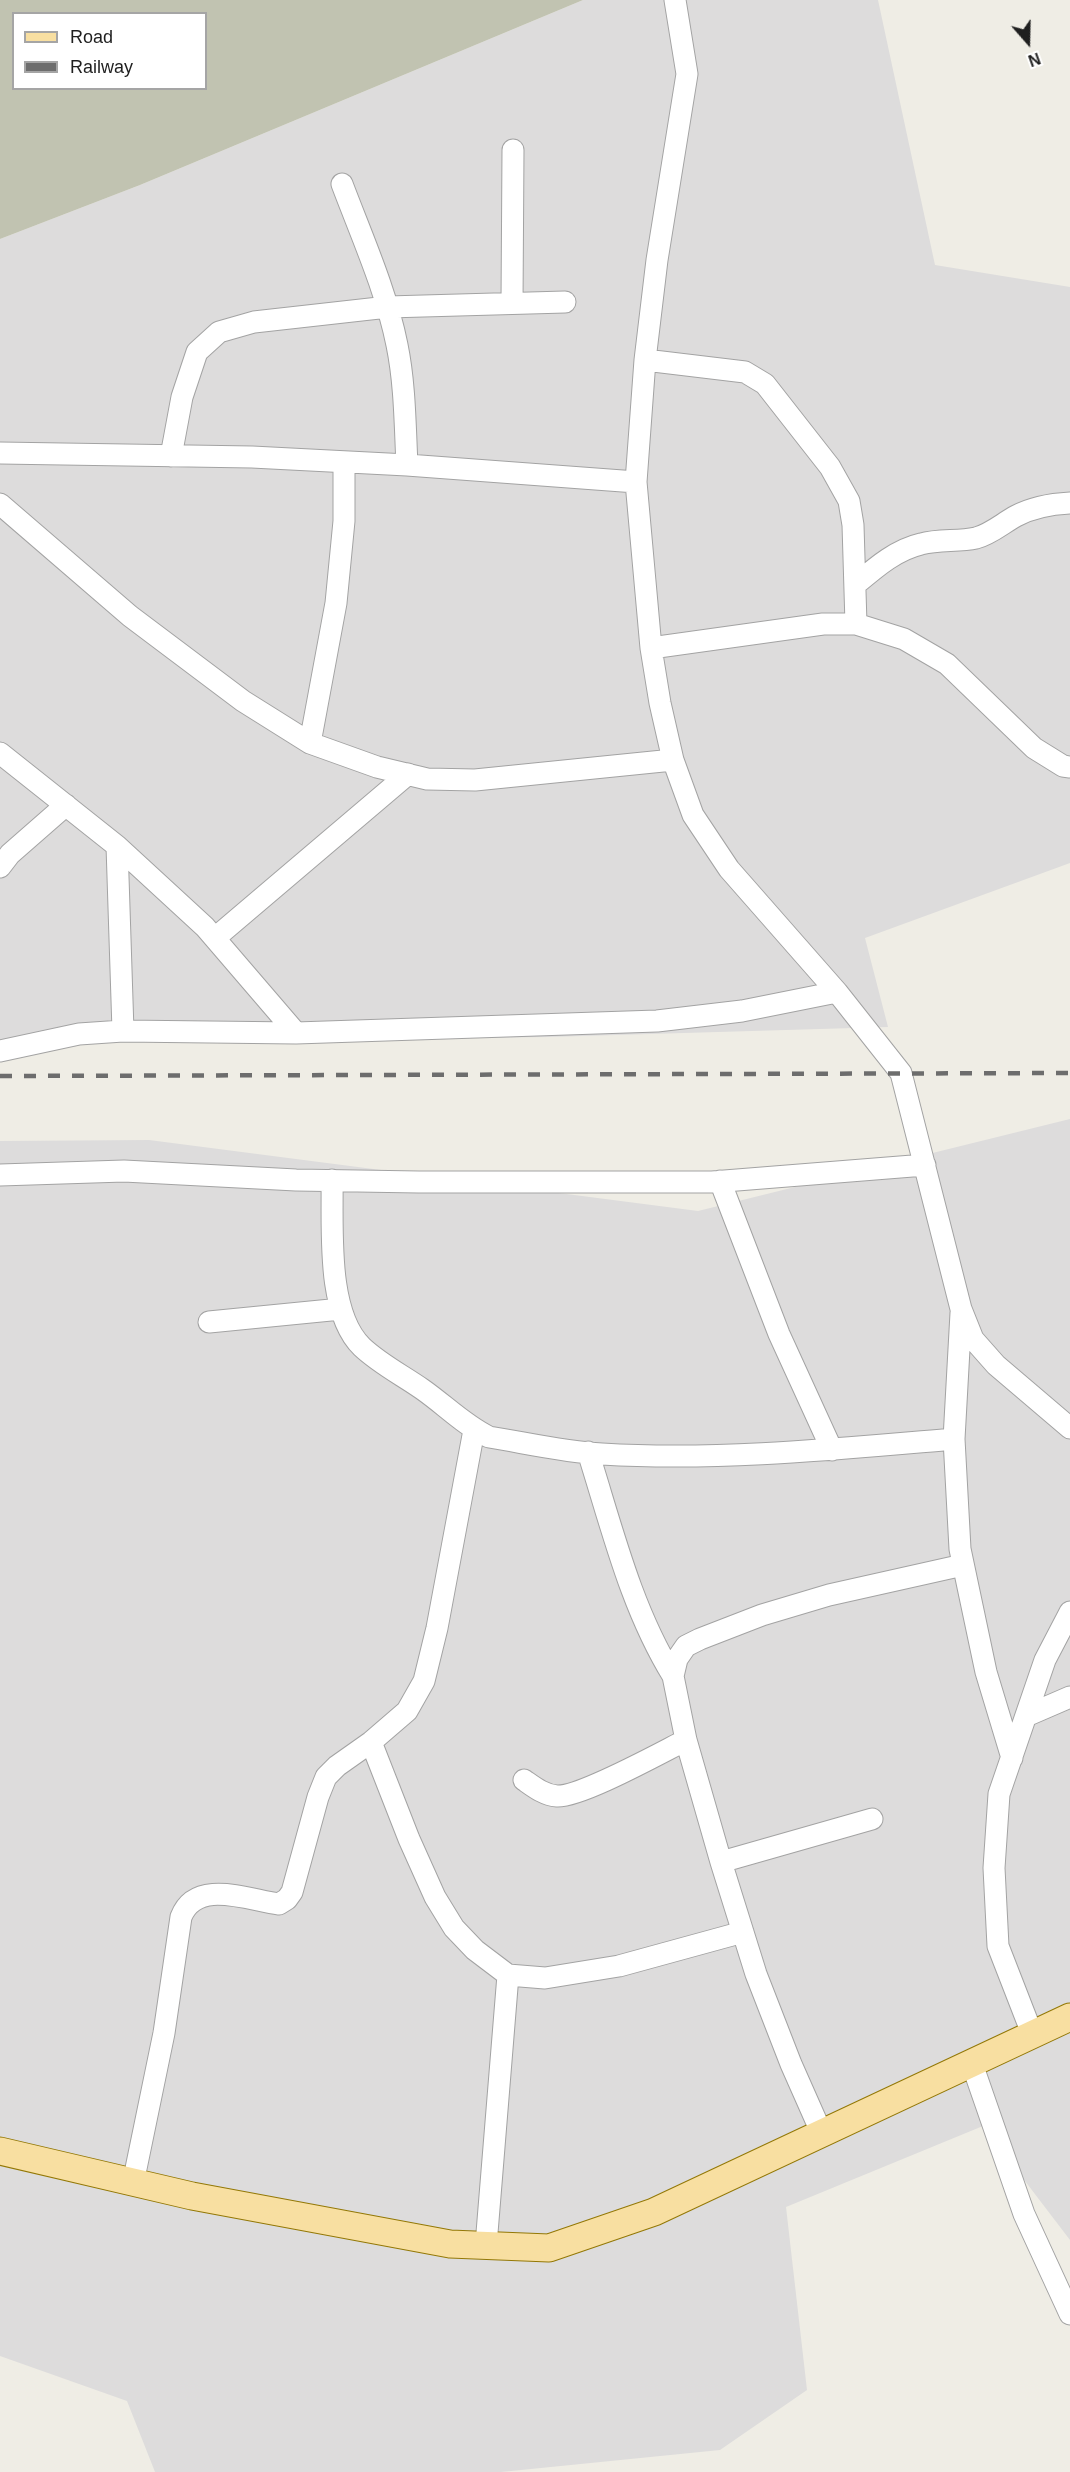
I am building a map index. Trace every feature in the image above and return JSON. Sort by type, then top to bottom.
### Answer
[{"type":"main road","points":[[0,2151],[192,2196],[450,2244],[549,2248],[654,2212],[1070,2017]]},
{"type":"street","points":[[675,0],[687,74],[657,260],[645,360],[636,482],[651,648],[673,760],[693,815],[729,868],[837,992],[901,1073],[961,1309],[973,1339],[996,1365],[1067,1422]]},
{"type":"street","points":[[512,303],[513,150]]},
{"type":"street","points":[[342,184],[388,307],[398,347],[406,465]]},
{"type":"street","points":[[171,456],[182,397],[197,352],[219,332],[254,322],[388,307],[565,302]]},
{"type":"street","points":[[645,360],[745,372],[765,384],[830,467],[849,501],[853,525],[856,624]]},
{"type":"street","points":[[0,453],[344,462],[636,482]]},
{"type":"street","points":[[310,743],[336,603],[344,521],[344,462]]},
{"type":"street","points":[[855,585],[884,562],[904,550],[921,544],[976,538],[994,531],[1034,508],[1070,503]]},
{"type":"street","points":[[0,504],[130,616],[243,701],[310,743],[377,767],[427,778],[475,780],[673,760]]},
{"type":"street","points":[[651,648],[823,624],[856,624],[904,639],[947,664],[1034,748],[1063,766],[1070,767]]},
{"type":"street","points":[[0,753],[117,846],[214,938],[296,1033]]},
{"type":"street","points":[[214,938],[408,774]]},
{"type":"street","points":[[0,867],[10,854],[66,805]]},
{"type":"street","points":[[117,846],[123,1031]]},
{"type":"street","points":[[0,1051],[79,1034],[123,1031],[296,1033],[657,1021],[742,1011],[837,992]]},
{"type":"street","points":[[0,1175],[124,1171],[419,1182],[720,1181],[925,1165]]},
{"type":"street","points":[[332,1180],[335,1270],[341,1309],[350,1331],[362,1347],[382,1364],[439,1401],[474,1430],[489,1437],[588,1452],[715,1456],[832,1450],[954,1439]]},
{"type":"street","points":[[720,1181],[779,1334],[832,1450]]},
{"type":"street","points":[[209,1322],[341,1309]]},
{"type":"street","points":[[961,1309],[954,1439],[963,1565],[986,1672],[1011,1758]]},
{"type":"street","points":[[133,2183],[164,2033],[181,1917],[185,1907],[192,1900],[203,1895],[217,1894],[279,1904],[287,1899],[292,1892],[318,1797],[326,1777],[406,1711],[424,1681],[437,1628],[474,1430]]},
{"type":"street","points":[[588,1452],[632,1590],[652,1639],[673,1676],[686,1740],[743,1932],[790,2064],[822,2134]]},
{"type":"street","points":[[673,1676],[677,1659],[686,1646],[762,1615],[830,1594],[963,1565]]},
{"type":"street","points":[[1033,2036],[998,1946],[994,1857],[999,1794],[1045,1660],[1070,1612]]},
{"type":"street","points":[[1026,1716],[1070,1698]]},
{"type":"street","points":[[524,1780],[547,1794],[566,1795],[608,1778],[686,1740]]},
{"type":"street","points":[[371,1742],[435,1897],[454,1928],[475,1950],[508,1975],[545,1977],[619,1966],[743,1932]]},
{"type":"street","points":[[721,1862],[872,1819]]},
{"type":"street","points":[[486,2245],[508,1975]]},
{"type":"street","points":[[972,2064],[1024,2214],[1070,2314]]},
{"type":"shaded area","points":[[0,0],[583,0],[140,185],[0,239]]},
{"type":"shaded area","points":[[583,0],[878,0],[935,265],[1070,287],[1070,863],[865,938],[888,1027],[548,1037],[0,1043],[0,239],[140,185]]},
{"type":"shaded area","points":[[1070,1119],[1070,2240],[983,2126],[786,2207],[807,2390],[720,2450],[501,2472],[155,2472],[127,2401],[0,2356],[0,1141],[149,1140],[698,1211]]},
{"type":"railway","points":[[0,1076],[1070,1073]]}]
